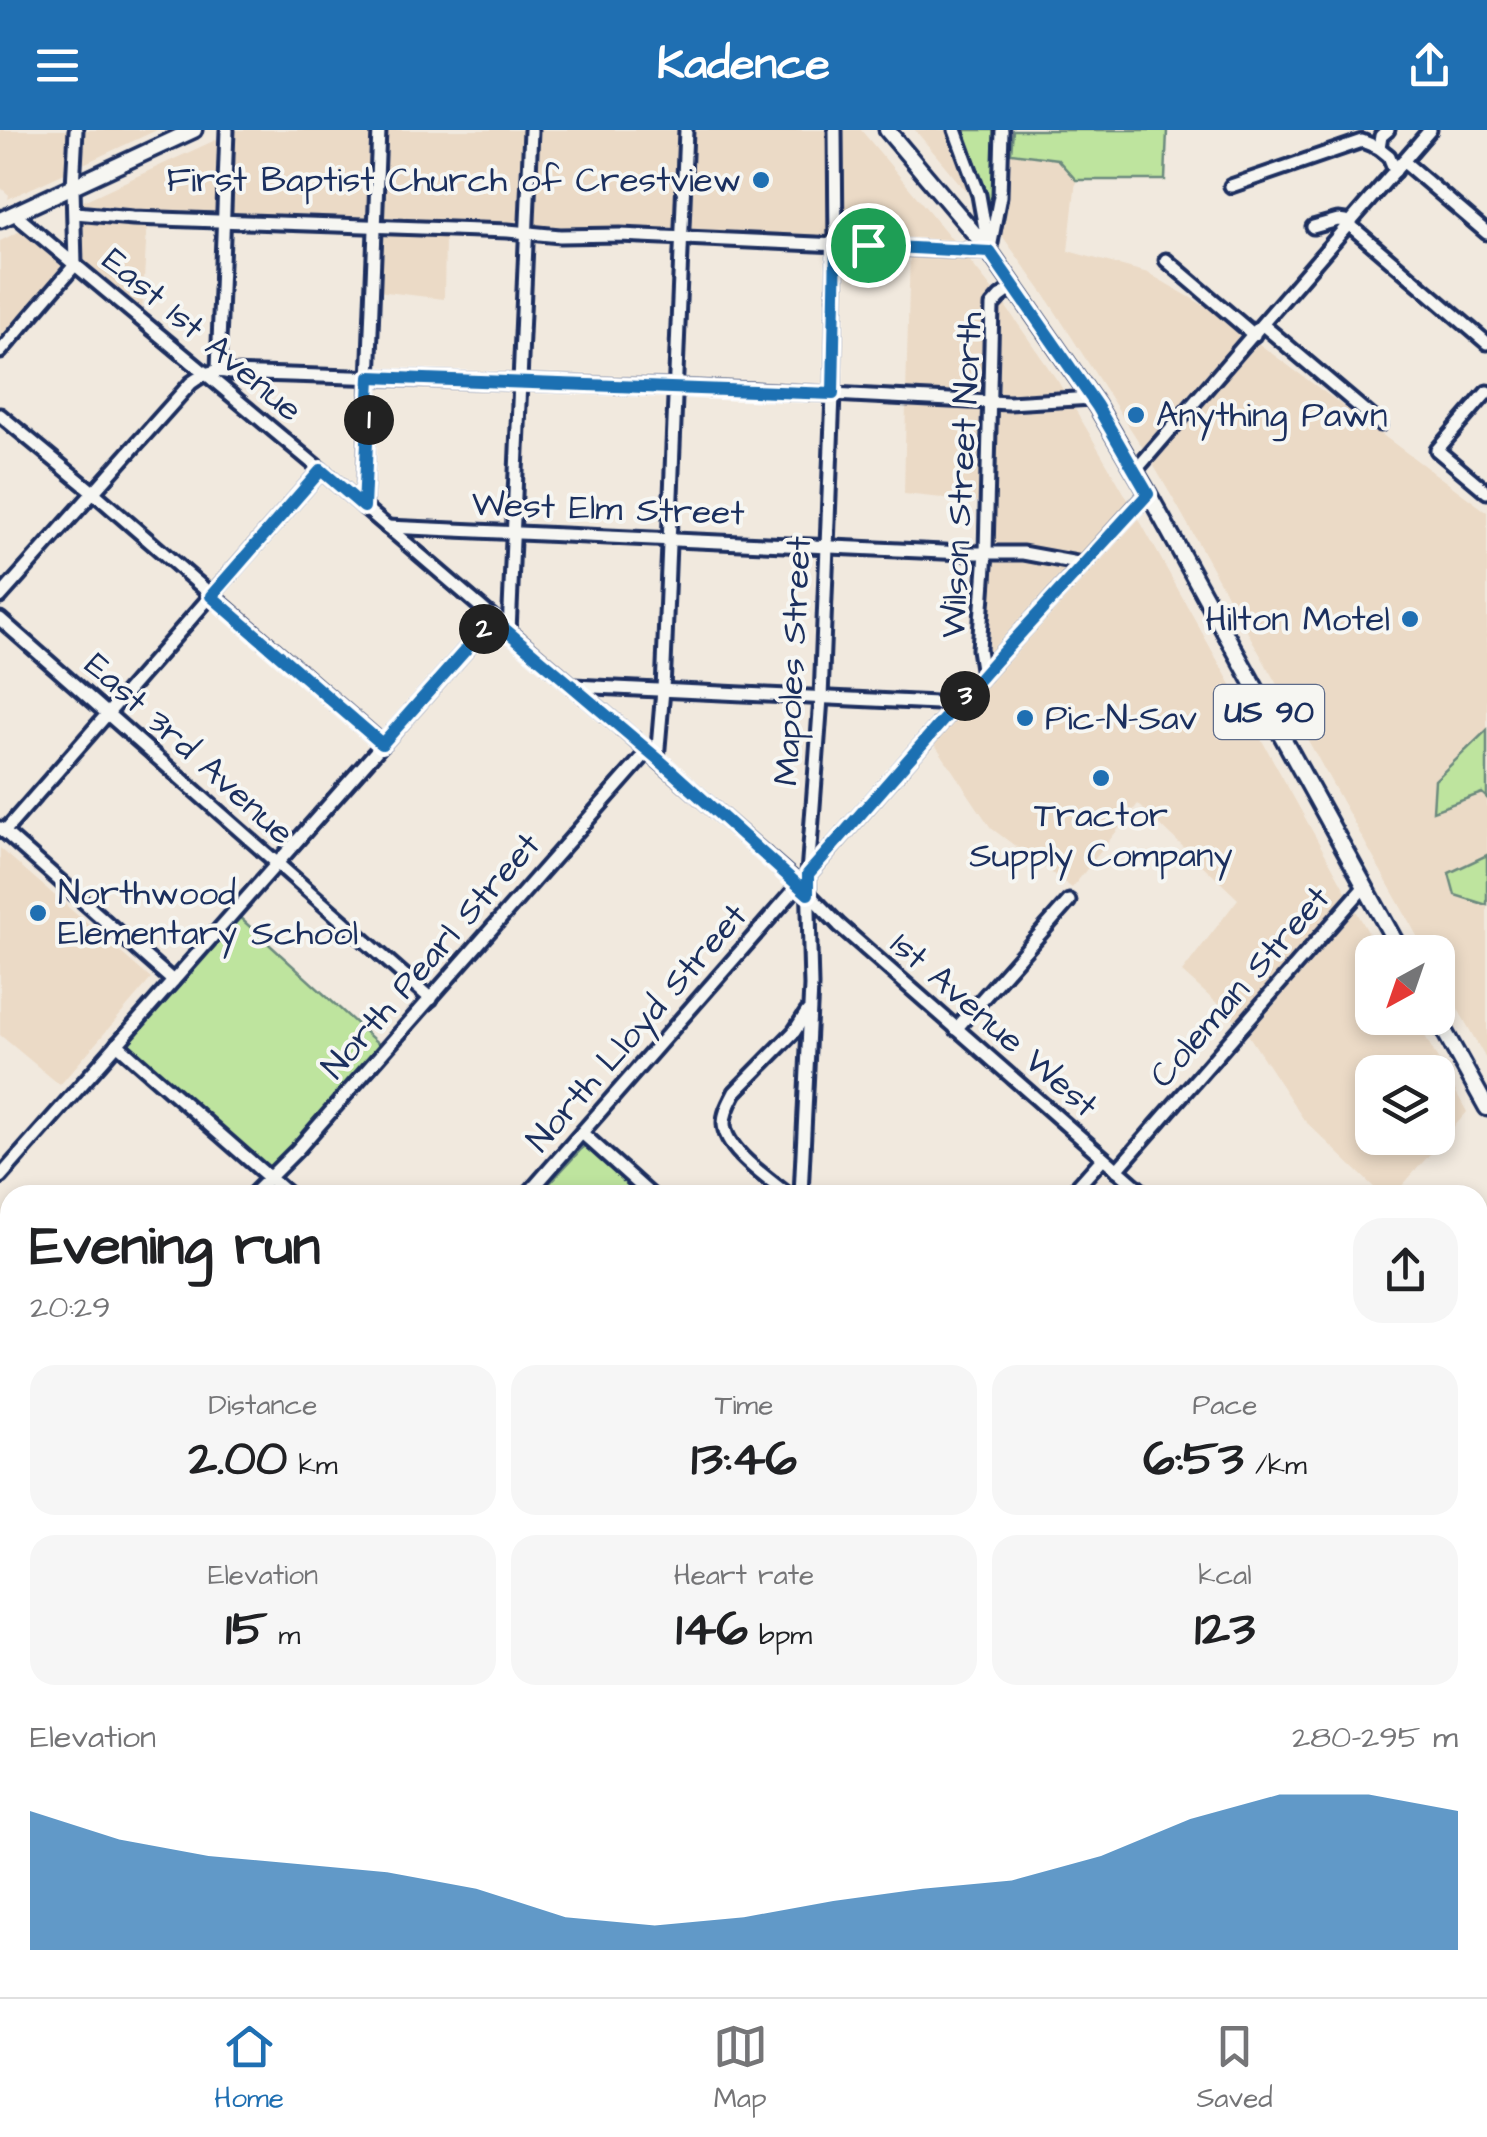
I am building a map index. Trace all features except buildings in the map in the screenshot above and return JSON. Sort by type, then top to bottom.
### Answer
[{"type":"main road","points":[[7,217],[194,130]]},
{"type":"main road","name":"US 90","points":[[887,130],[990,252],[1092,398],[1392,935]]},
{"type":"main road","points":[[1446,1035],[1487,1108]]},
{"type":"street","points":[[0,352],[75,265],[76,130]]},
{"type":"street","points":[[212,371],[227,130]]},
{"type":"street","points":[[364,507],[379,130]]},
{"type":"street","points":[[509,632],[531,130]]},
{"type":"street","points":[[653,755],[663,690],[686,130]]},
{"type":"street","name":"Mapoles Street","points":[[802,1185],[811,939],[805,884],[821,698],[833,394],[835,130]]},
{"type":"street","points":[[956,130],[979,194],[990,252]]},
{"type":"street","points":[[990,252],[1000,196],[1002,130]]},
{"type":"street","points":[[1380,148],[1381,136],[1388,130]]},
{"type":"street","points":[[1136,472],[1430,130]]},
{"type":"street","points":[[1231,186],[1362,141],[1380,148],[1487,233]]},
{"type":"street","points":[[74,214],[990,252]]},
{"type":"street","name":"East 1st Avenue","points":[[7,217],[212,371],[493,619],[805,884]]},
{"type":"street","points":[[1313,227],[1338,220],[1350,224],[1487,342]]},
{"type":"street","points":[[1166,260],[1254,336]]},
{"type":"street","name":"Wilson Street North","points":[[983,676],[979,649],[986,552],[992,306],[1015,286]]},
{"type":"street","points":[[1265,326],[1380,424]]},
{"type":"street","points":[[0,597],[192,382],[212,371],[1009,403],[1092,398]]},
{"type":"street","points":[[1487,392],[1437,450],[1487,492]]},
{"type":"street","points":[[0,415],[382,744]]},
{"type":"street","points":[[172,981],[2,830],[321,470]]},
{"type":"street","name":"North Lloyd Street","points":[[536,1185],[1148,494]]},
{"type":"street","name":"West Elm Street","points":[[387,526],[1023,553],[1083,564]]},
{"type":"street","name":"East 3rd Avenue","points":[[0,619],[431,999]]},
{"type":"street","points":[[0,1178],[493,619]]},
{"type":"street","points":[[571,686],[958,704]]},
{"type":"street","name":"North Pearl Street","points":[[263,1185],[653,755]]},
{"type":"street","name":"1st Avenue West","points":[[805,884],[839,926],[1134,1185]]},
{"type":"street","name":"Coleman Street","points":[[1116,1170],[1365,886]]},
{"type":"street","points":[[956,1029],[1069,901]]},
{"type":"street","points":[[776,1185],[738,1152],[725,1132],[724,1123],[735,1092],[799,1026],[810,1006]]},
{"type":"street","points":[[117,1044],[278,1185]]},
{"type":"street","points":[[582,1133],[641,1185]]},
{"type":"street","points":[[1079,1185],[1103,1158]]},
{"type":"shaded area","points":[[0,130],[71,130],[69,171],[8,199],[9,195],[0,187]]},
{"type":"shaded area","points":[[81,130],[157,130],[79,166]]},
{"type":"shaded area","points":[[374,130],[370,220],[229,216],[232,132]]},
{"type":"shaded area","points":[[384,130],[526,130],[522,227],[380,221]]},
{"type":"shaded area","points":[[536,130],[681,130],[676,232],[532,228]]},
{"type":"shaded area","points":[[691,130],[830,130],[831,239],[686,232]]},
{"type":"shaded area","points":[[840,130],[861,130],[956,244],[841,239]]},
{"type":"shaded area","points":[[915,130],[950,130],[976,203]]},
{"type":"shaded area","points":[[1007,130],[1013,130],[1012,153],[1057,159],[1076,180],[1068,251],[1148,273],[1217,313],[1247,336],[1146,453],[998,230]]},
{"type":"shaded area","points":[[222,137],[220,215],[79,209],[79,203]]},
{"type":"shaded area","points":[[80,219],[219,228],[147,227],[142,314],[80,262]]},
{"type":"shaded area","points":[[24,229],[68,266],[0,345],[0,241]]},
{"type":"shaded area","points":[[380,231],[509,236],[445,235],[444,299],[378,291]]},
{"type":"shaded area","points":[[910,252],[965,255],[996,294],[985,397],[906,393]]},
{"type":"shaded area","points":[[1002,301],[1066,395],[995,397],[997,307]]},
{"type":"shaded area","points":[[1255,341],[1487,512],[1487,730],[1435,779],[1433,810],[1482,793],[1487,798],[1487,855],[1449,874],[1455,895],[1487,905],[1487,1061],[1455,1004],[1455,935],[1417,935],[1151,461]]},
{"type":"shaded area","points":[[906,403],[985,407],[981,502],[904,494]]},
{"type":"shaded area","points":[[1072,404],[1130,503],[1082,559],[1024,548],[991,547],[994,407]]},
{"type":"shaded area","points":[[1135,512],[1349,897],[1239,1023],[1182,972],[1238,899],[1138,804],[1072,888],[991,828],[932,740]]},
{"type":"shaded area","points":[[990,557],[1021,558],[1074,568],[986,665],[985,622]]},
{"type":"shaded area","name":"Northwood Elementary School","points":[[0,848],[151,979],[60,1085],[0,1035]]},
{"type":"shaded area","points":[[1353,905],[1370,935],[1355,935],[1355,1035],[1424,1035],[1435,1055],[1355,1055],[1355,1155],[1429,1155],[1403,1185],[1372,1185],[1304,1120],[1245,1030]]},
{"type":"shaded area","points":[[1455,1090],[1467,1112],[1455,1126]]},
{"type":"green space","points":[[961,130],[1000,130],[1001,174],[992,212],[976,164]]},
{"type":"green space","points":[[1013,130],[1167,130],[1165,180],[1076,180],[1057,159],[1011,153]]},
{"type":"green space","points":[[1487,730],[1487,798],[1482,793],[1433,811],[1435,780]]},
{"type":"green space","points":[[1487,855],[1487,905],[1455,895],[1449,873]]},
{"type":"green space","points":[[237,915],[382,1047],[270,1171],[124,1043]]},
{"type":"green space","points":[[586,1144],[632,1185],[548,1185]]},
{"type":"place","name":"First Baptist Church of Crestview","points":[[761,180]]},
{"type":"place","name":"Anything Pawn","points":[[1136,415]]},
{"type":"place","name":"Hilton Motel","points":[[1410,619]]},
{"type":"place","name":"Pic-N-Sav","points":[[1025,718]]},
{"type":"place","name":"Tractor Supply Company","points":[[1101,778]]},
{"type":"place","name":"Northwood Elementary School","points":[[38,913]]},
{"type":"route","points":[[836,244],[868,245],[990,252],[1097,406],[1148,494],[808,874],[808,894],[658,759],[493,619],[382,744],[211,596],[321,470],[364,507],[370,377],[833,394],[836,244]]}]
